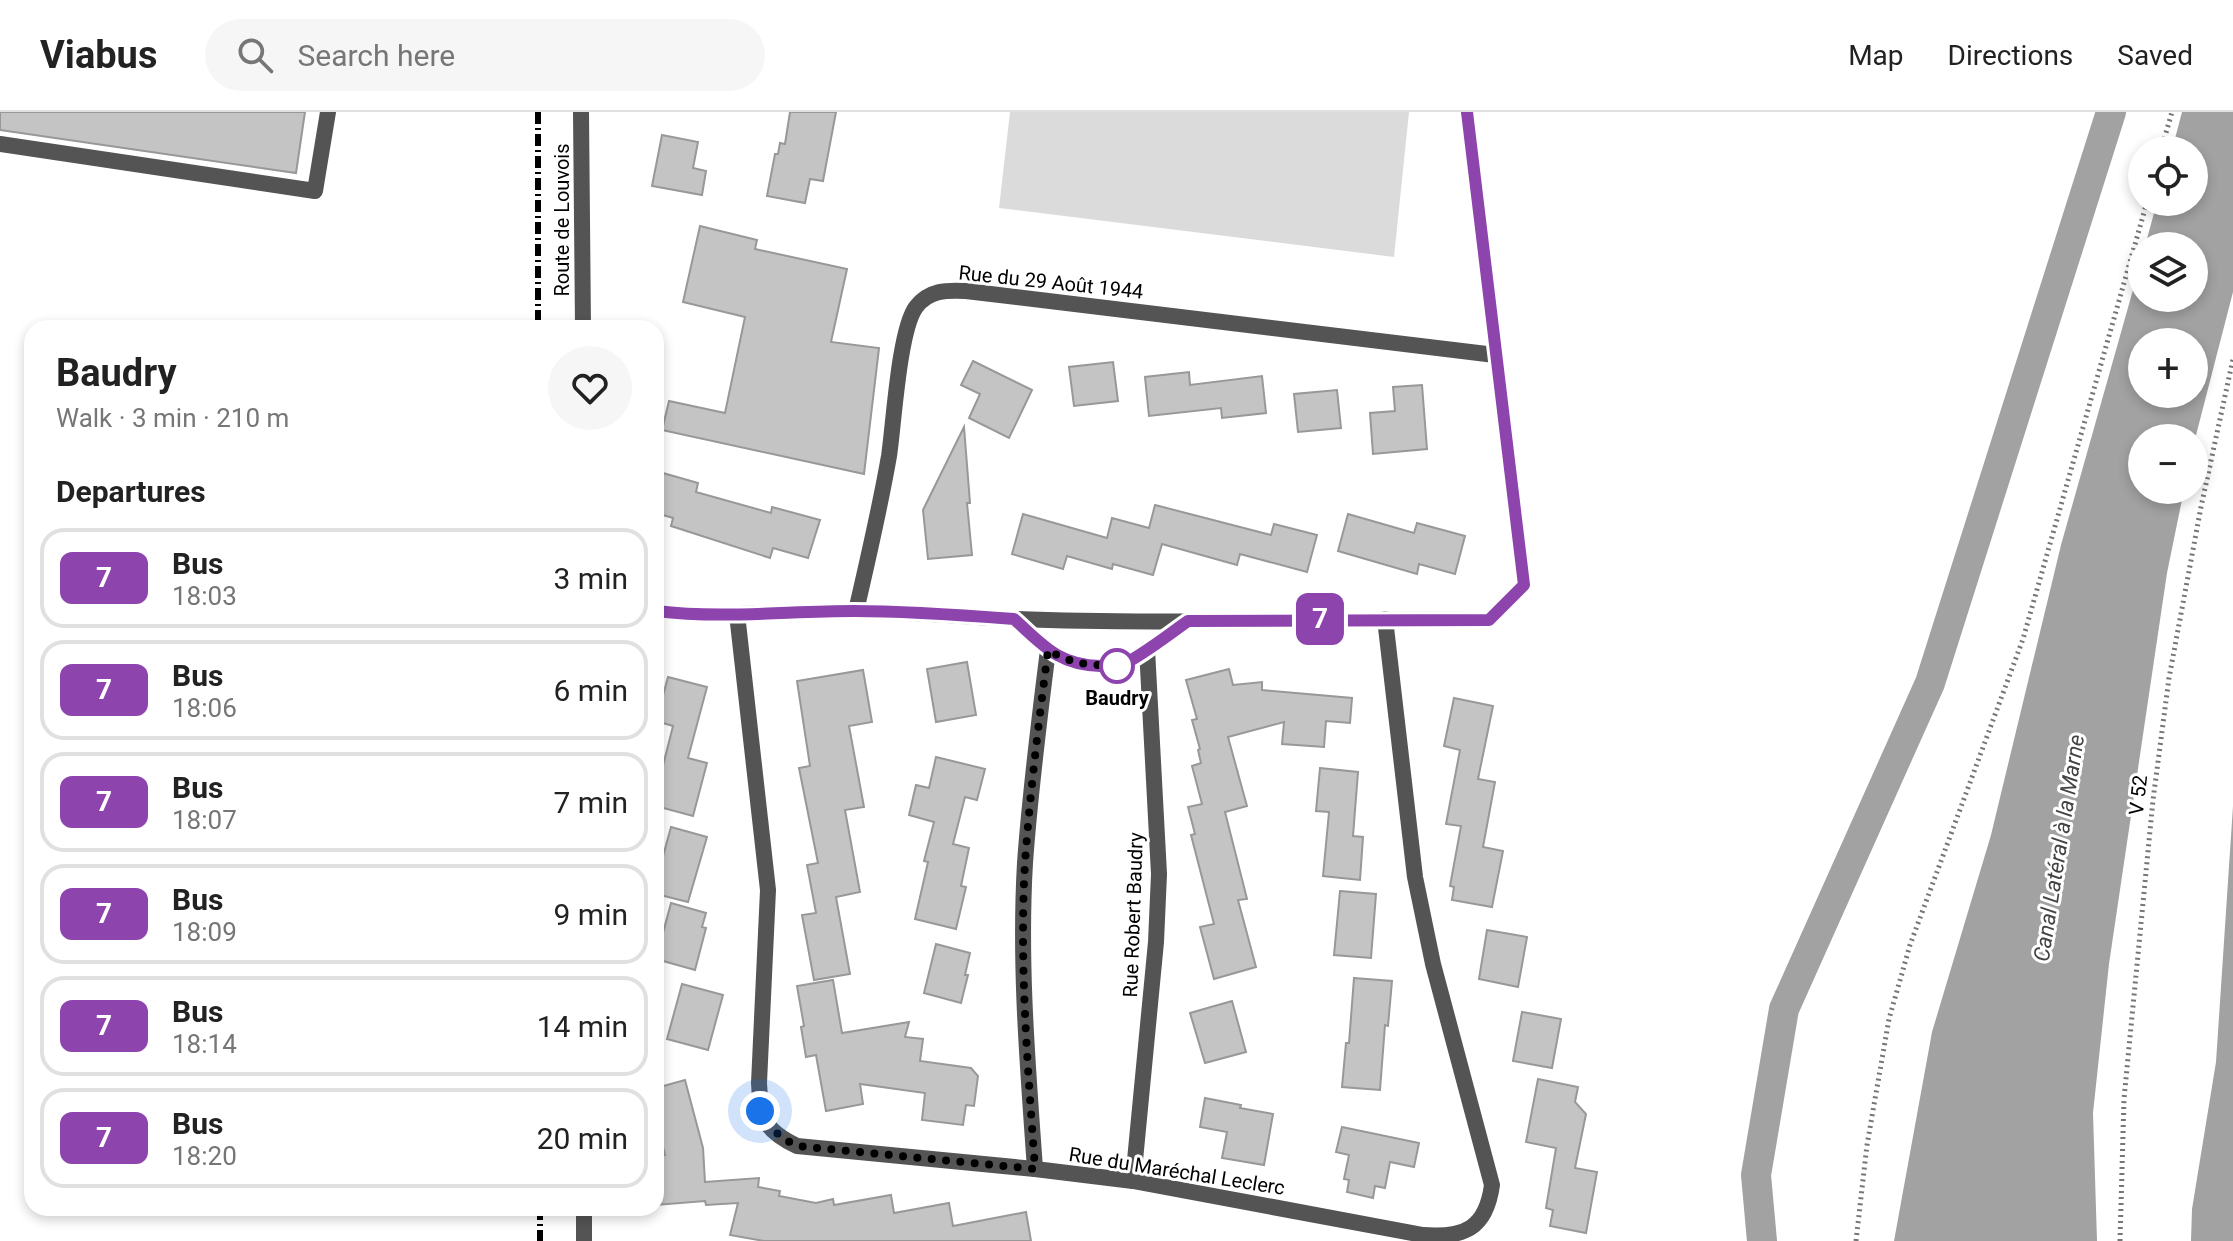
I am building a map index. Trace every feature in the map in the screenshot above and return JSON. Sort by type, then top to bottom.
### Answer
[{"type":"street","points":[[0,144],[315,191],[328,112]]},
{"type":"street","name":"Route de Louvois","points":[[581,112],[583,320]]},
{"type":"street","points":[[664,612],[856,611],[1014,619],[1188,621],[1489,620],[1524,585],[1467,112]]},
{"type":"street","name":"Rue du 29 Août 1944","points":[[856,611],[888,461],[909,320],[923,298],[935,292],[966,291],[1495,355]]},
{"type":"street","name":"Rue du Maréchal Leclerc","points":[[737,614],[768,890],[759,1083],[760,1111],[769,1127],[797,1146],[1133,1181],[1446,1237],[1464,1233],[1478,1221],[1490,1202],[1492,1185],[1433,964],[1415,877],[1385,619]]},
{"type":"street","points":[[1014,619],[1048,650],[1068,661],[1119,666],[1188,621]]},
{"type":"street","name":"Rue Robert Baudry","points":[[1133,1181],[1156,942],[1159,874],[1147,649]]},
{"type":"street","points":[[1035,1169],[1028,1059],[1025,864],[1048,650]]},
{"type":"street","points":[[584,1216],[584,1241]]},
{"type":"path","points":[[2165,136],[2172,112]]},
{"type":"path","points":[[1856,1241],[1867,1145],[1897,989],[1910,945],[2023,639],[2143,216]]},
{"type":"path","name":"V 52","points":[[2120,1241],[2124,1099],[2153,800],[2172,662],[2233,359]]},
{"type":"shaded area","points":[[1010,112],[1409,112],[1394,257],[999,208]]},
{"type":"water","name":"Canal Latéral à la Marne","points":[[2182,112],[2233,112],[2233,292],[2208,389],[2208,328],[2128,328],[2128,408],[2203,408],[2199,424],[2128,424],[2128,504],[2181,504],[2167,573],[2109,964],[2093,1113],[2097,1241],[1894,1241],[1932,1032],[1991,835],[2061,545],[2128,308],[2128,312],[2208,312],[2208,232],[2149,232],[2153,216],[2208,216],[2208,136],[2176,136]]},
{"type":"water","points":[[2233,806],[2233,1241],[2191,1241],[2192,1209],[2216,1062]]},
{"type":"building","points":[[0,112],[305,112],[296,173],[0,130]]},
{"type":"building","points":[[790,112],[836,112],[823,181],[810,179],[805,203],[767,196],[775,154],[778,154],[780,143],[785,144]]},
{"type":"building","points":[[662,135],[698,142],[693,168],[706,171],[702,195],[652,186]]},
{"type":"building","points":[[700,226],[757,240],[755,249],[847,269],[831,342],[879,348],[864,474],[664,430],[669,401],[725,413],[745,317],[683,302]]},
{"type":"building","points":[[973,361],[1032,390],[1009,438],[969,418],[980,394],[961,385]]},
{"type":"building","points":[[1113,362],[1118,401],[1074,406],[1069,367]]},
{"type":"building","points":[[1189,372],[1190,385],[1262,376],[1266,413],[1222,418],[1221,408],[1149,416],[1145,377]]},
{"type":"building","points":[[1422,385],[1427,449],[1373,454],[1370,413],[1395,411],[1393,387]]},
{"type":"building","points":[[1337,390],[1341,428],[1298,432],[1294,394]]},
{"type":"building","points":[[964,427],[972,555],[928,559],[923,510]]},
{"type":"building","points":[[664,473],[698,483],[696,492],[771,513],[772,507],[820,520],[808,558],[773,548],[770,558],[671,526],[673,518],[664,515]]},
{"type":"building","points":[[1155,505],[1271,535],[1274,524],[1317,535],[1307,572],[1240,554],[1237,565],[1162,544],[1153,575],[1113,564],[1112,569],[1067,556],[1063,569],[1012,554],[1023,514],[1107,538],[1112,518],[1149,528]]},
{"type":"building","points":[[1348,514],[1414,533],[1417,523],[1465,536],[1455,574],[1419,564],[1417,574],[1338,551]]},
{"type":"building","points":[[967,662],[976,715],[936,722],[927,669]]},
{"type":"building","points":[[1229,669],[1233,685],[1262,682],[1262,690],[1352,698],[1350,723],[1326,721],[1324,747],[1282,744],[1284,722],[1228,737],[1247,806],[1225,812],[1247,899],[1238,900],[1256,967],[1214,979],[1200,927],[1214,924],[1191,835],[1195,834],[1188,807],[1202,804],[1192,766],[1201,763],[1192,720],[1197,719],[1186,680]]},
{"type":"building","points":[[863,670],[872,722],[849,726],[864,807],[845,810],[860,892],[836,897],[850,974],[814,980],[802,915],[816,913],[807,865],[818,863],[799,768],[810,766],[797,681]]},
{"type":"building","points":[[668,677],[707,687],[688,758],[707,763],[693,816],[664,808],[664,761],[673,726],[664,723],[664,692]]},
{"type":"building","points":[[1454,698],[1493,706],[1478,779],[1495,782],[1483,847],[1503,851],[1492,907],[1452,900],[1454,887],[1450,886],[1461,826],[1446,824],[1460,750],[1444,746]]},
{"type":"building","points":[[936,757],[985,769],[977,800],[965,797],[953,844],[969,848],[961,886],[966,887],[956,929],[915,919],[934,822],[909,815],[916,785],[929,788]]},
{"type":"building","points":[[1320,768],[1358,772],[1353,836],[1363,837],[1360,880],[1323,876],[1329,812],[1316,811]]},
{"type":"building","points":[[671,827],[707,837],[688,902],[664,896],[664,852]]},
{"type":"building","points":[[1340,891],[1376,894],[1371,958],[1334,955]]},
{"type":"building","points":[[671,903],[706,913],[702,927],[706,928],[695,970],[664,961],[664,929]]},
{"type":"building","points":[[1487,930],[1527,937],[1518,987],[1479,979]]},
{"type":"building","points":[[936,944],[970,953],[961,1003],[924,993]]},
{"type":"building","points":[[1354,978],[1392,981],[1380,1090],[1342,1087]]},
{"type":"building","points":[[833,980],[842,1033],[909,1022],[905,1037],[923,1039],[920,1061],[971,1068],[978,1076],[974,1106],[966,1105],[963,1125],[922,1120],[925,1093],[860,1084],[863,1104],[826,1111],[816,1055],[806,1057],[797,986]]},
{"type":"building","points":[[682,984],[723,995],[708,1050],[667,1039]]},
{"type":"building","points":[[1232,1001],[1246,1052],[1205,1063],[1190,1013]]},
{"type":"building","points":[[1522,1012],[1561,1019],[1552,1068],[1513,1061]]},
{"type":"building","points":[[1538,1079],[1578,1087],[1575,1102],[1586,1114],[1575,1168],[1597,1172],[1586,1233],[1550,1226],[1553,1210],[1546,1208],[1556,1148],[1526,1142]]},
{"type":"building","points":[[685,1080],[703,1148],[705,1182],[759,1178],[758,1187],[780,1191],[779,1196],[816,1203],[833,1199],[834,1205],[891,1195],[894,1213],[949,1203],[953,1226],[1026,1212],[1031,1241],[764,1241],[730,1235],[738,1203],[706,1205],[705,1201],[664,1204],[664,1086]]},
{"type":"building","points":[[1205,1098],[1273,1114],[1264,1165],[1222,1158],[1227,1132],[1200,1127]]},
{"type":"building","points":[[1342,1127],[1419,1143],[1414,1167],[1390,1162],[1385,1188],[1375,1186],[1373,1198],[1347,1192],[1349,1180],[1344,1179],[1349,1155],[1336,1152]]},
{"type":"waterway","points":[[1762,1241],[1756,1175],[1784,1009],[1930,683],[2111,112]]},
{"type":"railway","points":[[538,112],[538,320]]},
{"type":"railway","points":[[540,1216],[540,1241]]},
{"type":"bus line","name":"7","points":[[664,612],[856,611],[1014,619],[1048,650],[1068,661],[1119,666],[1188,621],[1489,620],[1524,585],[1467,112]]},
{"type":"place","name":"Baudry","points":[[1117,666]]},
{"type":"route","points":[[760,1111],[769,1127],[797,1146],[1035,1169],[1025,982],[1025,864],[1048,650],[1068,661],[1117,666]]}]
